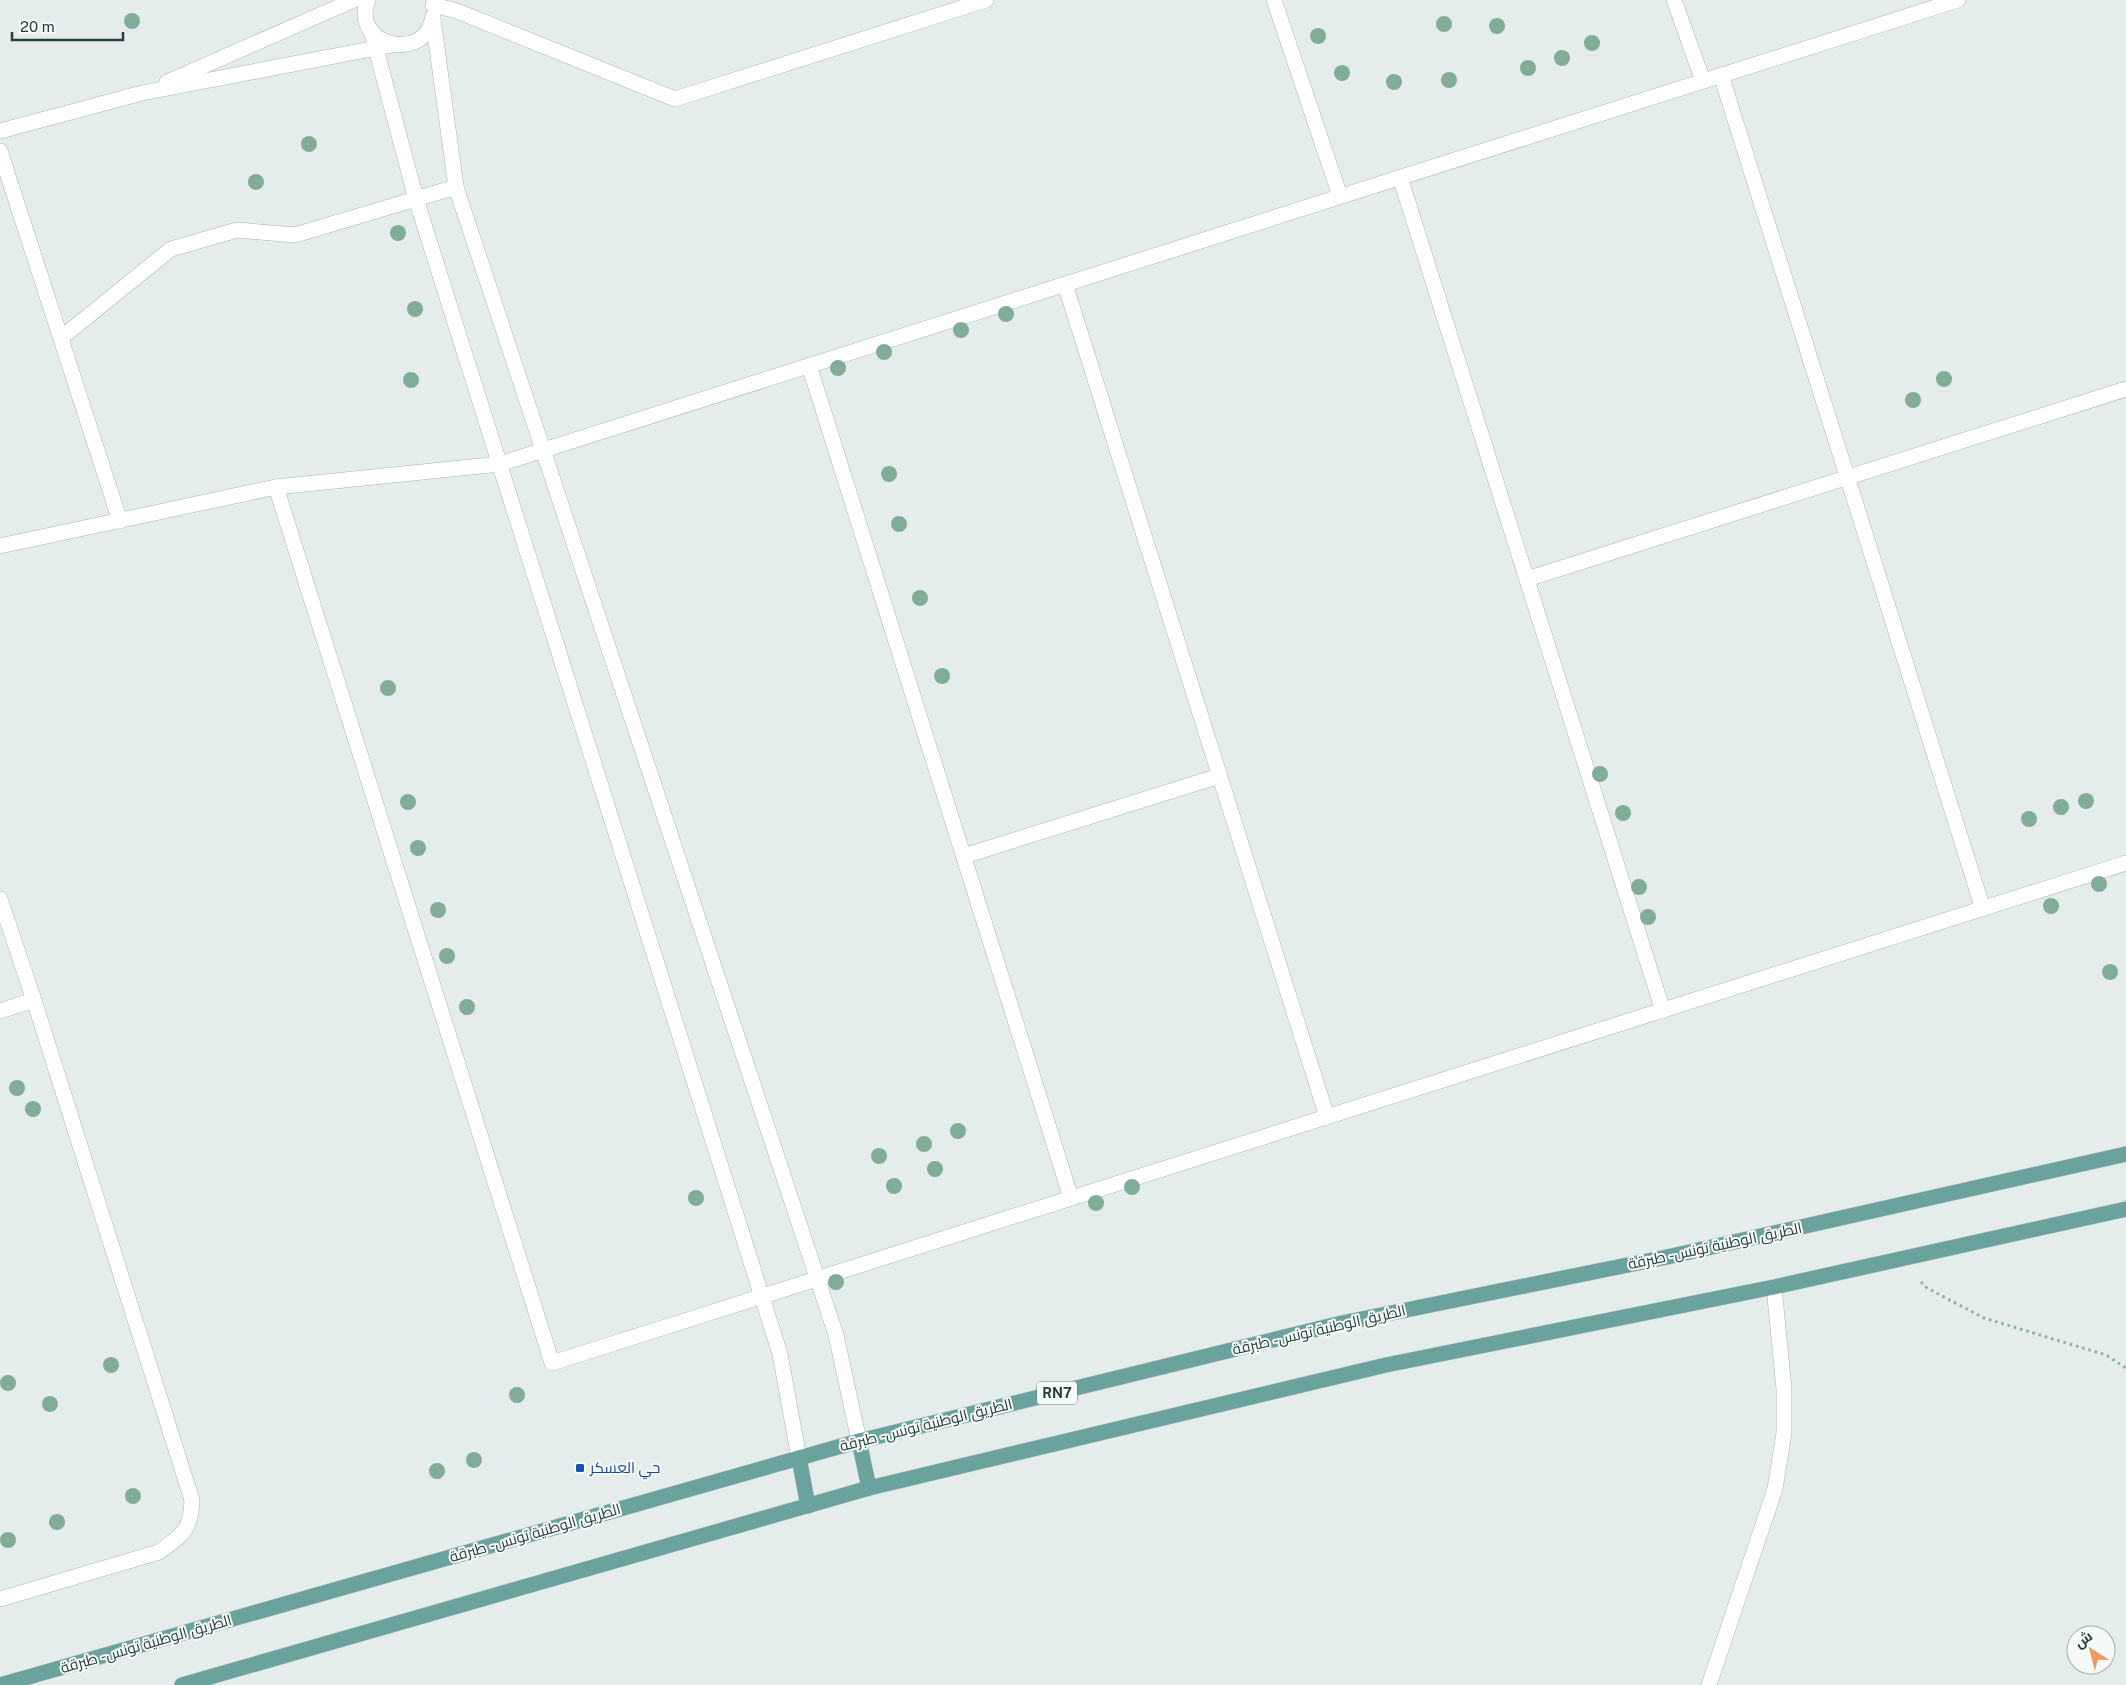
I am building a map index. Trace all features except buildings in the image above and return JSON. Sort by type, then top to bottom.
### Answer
[{"type":"main road","name":"الطريق الوطنية تونس - طبرقة","points":[[0,1685],[859,1441],[1342,1323],[1667,1258],[2126,1154]]},
{"type":"main road","points":[[182,1685],[869,1488],[1386,1365],[1774,1287],[2126,1209]]},
{"type":"main road","points":[[859,1441],[869,1488]]},
{"type":"main road","points":[[799,1458],[808,1506]]},
{"type":"street","points":[[432,8],[457,11],[675,100],[986,0]]},
{"type":"street","points":[[1274,0],[1340,196]]},
{"type":"street","points":[[1674,0],[1703,81]]},
{"type":"street","points":[[0,546],[276,487],[500,464],[1958,0]]},
{"type":"street","points":[[142,93],[363,1],[416,199],[780,1354],[799,1458]]},
{"type":"street","points":[[0,131],[142,93],[392,45],[406,45],[418,40],[427,30],[432,8]]},
{"type":"street","points":[[432,8],[456,187],[836,1335],[859,1441]]},
{"type":"street","points":[[371,30],[380,40],[392,45]]},
{"type":"street","points":[[1721,75],[1983,909]]},
{"type":"street","points":[[0,151],[120,521]]},
{"type":"street","points":[[1400,177],[1663,1011]]},
{"type":"street","points":[[61,338],[171,248],[237,230],[295,235],[456,187]]},
{"type":"street","points":[[1065,284],[1327,1117]]},
{"type":"street","points":[[809,365],[1071,1198]]},
{"type":"street","points":[[1527,579],[2126,389]]},
{"type":"street","points":[[276,487],[552,1363],[2126,863]]},
{"type":"street","points":[[964,856],[1219,776]]},
{"type":"street","points":[[0,899],[34,1000],[192,1500],[191,1519],[182,1536],[159,1552],[0,1600]]},
{"type":"street","points":[[0,1011],[34,1000]]},
{"type":"street","points":[[1709,1685],[1774,1489],[1784,1433],[1784,1390],[1774,1287]]},
{"type":"path","points":[[1902,1259],[1926,1288],[1984,1318],[2106,1355],[2126,1368]]},
{"type":"place","name":"حي العسكر","points":[[580,1468]]}]
